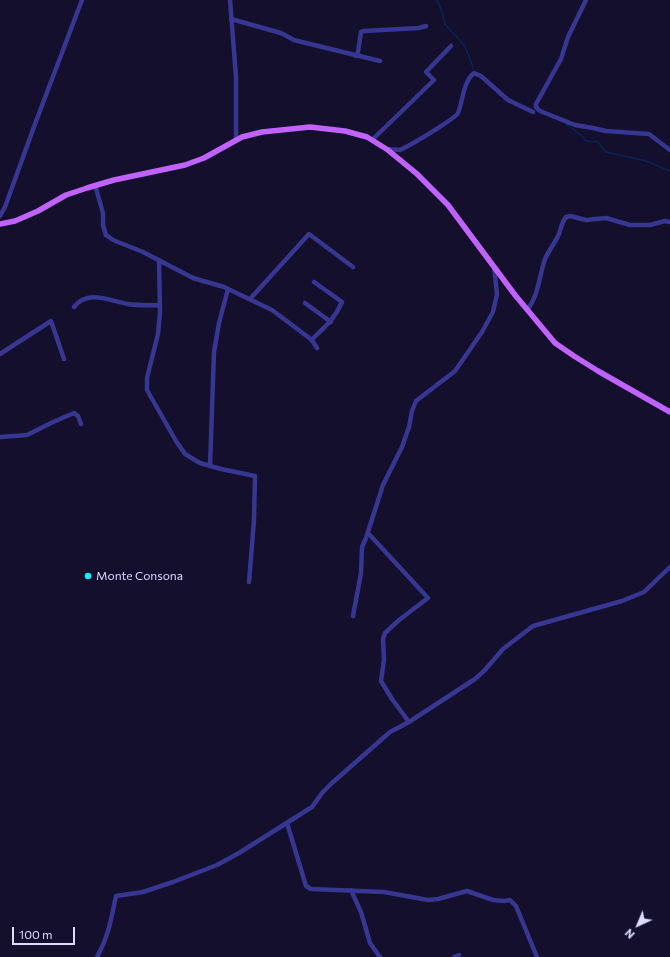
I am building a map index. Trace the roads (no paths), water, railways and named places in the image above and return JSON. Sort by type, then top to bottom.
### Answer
[{"type":"main road","points":[[0,224],[14,221],[38,211],[66,195],[95,185],[184,165],[204,158],[242,137],[262,132],[310,127],[345,131],[367,137],[386,149],[416,173],[448,205],[527,310],[555,343],[574,356],[670,412]]},
{"type":"street","points":[[0,216],[6,207],[35,124],[82,0]]},
{"type":"street","points":[[230,0],[236,77],[236,140]]},
{"type":"street","points":[[586,0],[568,37],[560,59],[536,104],[536,107],[540,111],[572,125],[606,131],[649,134],[670,150]]},
{"type":"street","points":[[231,19],[281,33],[294,40],[380,61]]},
{"type":"street","points":[[356,56],[362,32],[364,31],[426,26]]},
{"type":"street","points":[[372,140],[434,80],[426,72],[451,46]]},
{"type":"street","points":[[386,149],[403,149],[457,114],[467,83],[474,73],[481,76],[508,100],[533,112]]},
{"type":"street","points":[[95,185],[103,213],[103,225],[106,235],[113,240],[159,260],[193,278],[228,289],[272,310],[311,340],[317,348]]},
{"type":"street","points":[[527,310],[535,295],[548,253],[559,234],[563,221],[566,217],[570,216],[586,220],[606,218],[630,225],[650,225],[664,221],[669,222]]},
{"type":"street","points":[[250,299],[309,234],[353,268]]},
{"type":"street","points":[[159,260],[160,305],[158,334],[147,378],[147,390],[185,454],[200,463],[255,476],[254,520],[249,582]]},
{"type":"street","points":[[353,616],[361,573],[362,547],[368,533],[383,484],[402,447],[410,427],[412,411],[416,401],[455,371],[482,332],[493,312],[497,294],[494,267]]},
{"type":"street","points":[[311,340],[336,316],[342,302],[314,282]]},
{"type":"street","points":[[210,466],[214,352],[219,323],[228,289]]},
{"type":"street","points":[[74,307],[82,300],[96,297],[128,304],[160,305]]},
{"type":"street","points":[[305,303],[331,322]]},
{"type":"street","points":[[0,354],[51,320],[64,359]]},
{"type":"street","points":[[0,437],[26,435],[74,413],[78,416],[81,424]]},
{"type":"street","points":[[368,533],[428,598],[399,620],[385,633],[383,639],[384,660],[381,682],[409,722]]},
{"type":"street","points":[[97,957],[109,932],[116,896],[143,892],[194,874],[239,853],[312,807],[322,793],[332,783],[375,747],[390,732],[409,722],[475,678],[484,671],[503,649],[533,626],[622,601],[644,592],[670,567]]},
{"type":"street","points":[[287,823],[306,886],[311,889],[384,892],[428,900],[438,899],[467,891],[493,900],[510,900],[516,906],[537,957]]},
{"type":"street","points":[[351,890],[361,912],[370,943],[380,957]]},
{"type":"street","points":[[454,957],[459,955]]},
{"type":"waterway","points":[[437,0],[445,24],[465,46],[473,67]]},
{"type":"waterway","points":[[566,124],[581,135],[586,141],[598,142],[606,152],[646,161],[670,171]]},
{"type":"place","name":"Monte Consona","points":[[88,576]]}]
